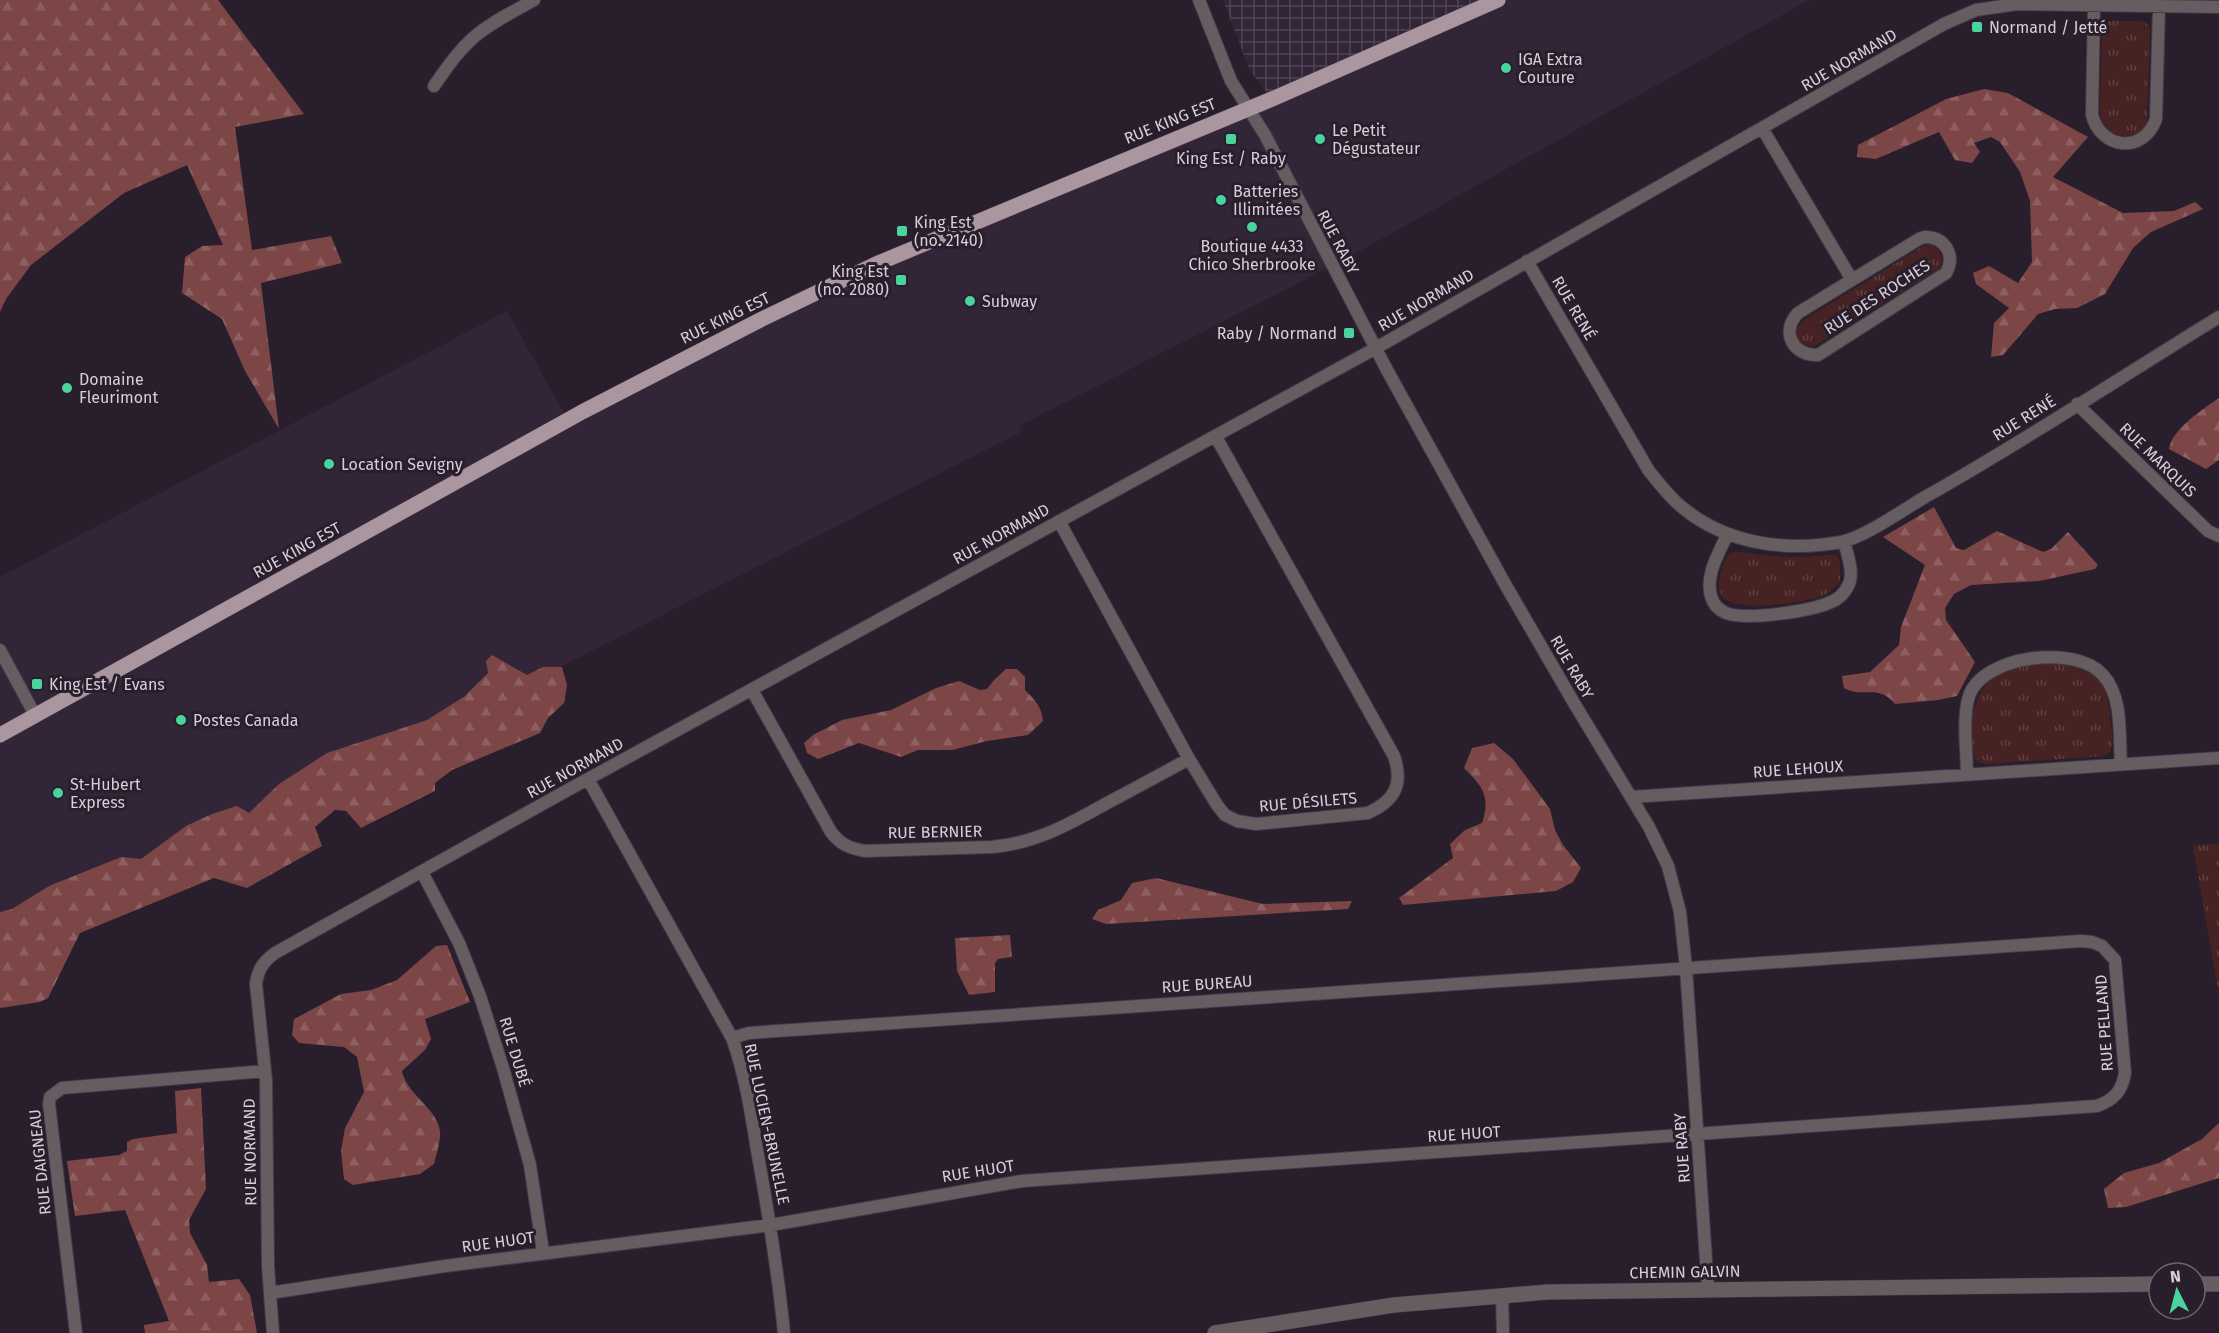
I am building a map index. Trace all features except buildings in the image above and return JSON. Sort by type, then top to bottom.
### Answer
[{"type":"main road","name":"RUE KING EST","points":[[0,735],[582,412],[752,324],[876,264],[1247,109],[1498,0]]},
{"type":"street","points":[[434,86],[456,56],[473,38],[491,24],[534,0]]},
{"type":"street","name":"RUE RABY","points":[[1199,0],[1231,81],[1264,135],[1376,348],[1505,584],[1660,847],[1672,878],[1680,912],[1686,968],[1708,1289]]},
{"type":"street","name":"RUE NORMAND","points":[[273,1333],[265,1071],[256,984],[263,962],[275,953],[1376,348],[1944,24],[1987,4],[2219,7]]},
{"type":"street","points":[[2094,5],[2092,115],[2094,123],[2103,135],[2123,143],[2140,140],[2147,135],[2156,119],[2159,6]]},
{"type":"street","name":"RUE DES ROCHES","points":[[1762,128],[1852,280]]},
{"type":"street","name":"RUE DES ROCHES","points":[[1931,237],[1937,239],[1943,242],[1950,254],[1946,273],[1818,355],[1810,355],[1797,349],[1789,337],[1793,318],[1852,280],[1919,239],[1931,237]]},
{"type":"street","name":"RUE RENÉ","points":[[1527,261],[1649,471],[1682,508],[1727,535],[1782,546],[1844,541],[1862,533],[1953,481],[2219,317]]},
{"type":"street","name":"RUE MARQUIS","points":[[2077,404],[2208,531],[2219,537]]},
{"type":"street","name":"RUE DÉSILETS","points":[[1059,521],[1188,759],[1225,815],[1237,821],[1256,824],[1368,813],[1387,802],[1393,794],[1399,770],[1386,738],[1216,436]]},
{"type":"street","points":[[1727,535],[1711,571],[1709,586],[1712,598],[1717,608],[1727,614],[1752,616],[1815,608],[1843,595],[1850,584],[1851,575],[1844,541]]},
{"type":"street","points":[[0,650],[35,715]]},
{"type":"street","points":[[1967,775],[1966,710],[1970,695],[1978,681],[1991,671],[2008,663],[2053,657],[2090,664],[2103,674],[2117,705],[2121,764]]},
{"type":"street","name":"RUE BERNIER","points":[[752,690],[831,832],[839,842],[849,848],[865,850],[1010,846],[1031,840],[1073,822],[1188,759]]},
{"type":"street","name":"RUE LEHOUX","points":[[1631,797],[2219,758]]},
{"type":"street","name":"RUE LUCIEN-BRUNELLE","points":[[588,779],[732,1038],[747,1091],[771,1225],[784,1333]]},
{"type":"street","name":"RUE DUBÉ","points":[[422,872],[459,943],[480,996],[503,1068],[530,1165],[543,1252]]},
{"type":"street","name":"RUE PELLAND","points":[[1686,968],[2092,942],[2102,946],[2115,960],[2126,1073],[2118,1094],[2109,1102],[2097,1106],[1697,1134]]},
{"type":"street","name":"RUE BUREAU","points":[[732,1038],[748,1033],[1686,968]]},
{"type":"street","name":"RUE DAIGNEAU","points":[[76,1333],[50,1097],[62,1088],[265,1071]]},
{"type":"street","name":"RUE HUOT","points":[[270,1293],[543,1252],[771,1225],[1022,1180],[1697,1134]]},
{"type":"street","name":"CHEMIN GALVIN","points":[[1215,1333],[1394,1305],[1502,1295],[1708,1289],[2147,1284]]},
{"type":"street","points":[[1502,1295],[1503,1333]]},
{"type":"shaded area","points":[[1223,0],[1498,0],[1272,99],[1250,71]]},
{"type":"shaded area","points":[[1498,0],[1809,0],[1349,257],[1019,426],[1021,432],[0,953],[0,577],[507,311],[568,420],[762,319]]},
{"type":"green space","points":[[0,0],[218,0],[304,114],[235,127],[252,250],[331,236],[342,263],[261,283],[279,429],[245,371],[222,319],[182,293],[185,257],[202,246],[223,245],[187,165],[124,193],[31,265],[6,299],[0,312]]},
{"type":"green space","points":[[2110,21],[2141,21],[2149,25],[2150,30],[2147,123],[2143,130],[2129,136],[2112,133],[2100,116],[2102,30],[2103,25]]},
{"type":"green space","points":[[1984,89],[2008,93],[2088,137],[2053,177],[2123,213],[2174,211],[2195,202],[2203,209],[2151,232],[2133,248],[2105,294],[2077,308],[2055,309],[2038,314],[2003,355],[1991,357],[1994,323],[2009,308],[1976,284],[1973,273],[1989,266],[2018,283],[2032,262],[2030,201],[2020,172],[2000,142],[1991,137],[1974,143],[1980,152],[1972,163],[1955,160],[1939,132],[1876,159],[1857,157],[1858,145],[1946,99]]},
{"type":"green space","points":[[1931,245],[1941,254],[1940,268],[1814,346],[1799,341],[1796,334],[1797,329],[1804,320],[1923,246]]},
{"type":"green space","points":[[2219,398],[2219,460],[2206,469],[2169,449],[2171,442],[2182,427]]},
{"type":"green space","points":[[1934,507],[1956,548],[1964,550],[1997,531],[2043,552],[2051,549],[2068,532],[2098,565],[2095,569],[2039,581],[1971,585],[1954,594],[1945,608],[1946,620],[1975,662],[1957,696],[1895,704],[1883,694],[1851,691],[1844,688],[1842,676],[1870,672],[1899,645],[1901,627],[1925,565],[1883,537]]},
{"type":"green space","points":[[1731,553],[1787,557],[1837,556],[1840,563],[1840,582],[1825,595],[1813,599],[1756,606],[1730,602],[1721,593],[1719,578],[1726,558]]},
{"type":"green space","points":[[492,655],[527,675],[543,667],[562,667],[567,685],[564,703],[548,718],[540,733],[452,770],[435,783],[435,791],[361,828],[346,811],[335,810],[315,827],[322,846],[247,888],[214,878],[80,933],[48,998],[40,1002],[0,1008],[0,912],[12,909],[49,886],[121,857],[141,859],[186,826],[212,814],[237,806],[249,813],[279,784],[327,753],[427,720],[465,696],[488,673],[486,661]]},
{"type":"green space","points":[[2046,663],[2071,664],[2087,670],[2100,680],[2107,696],[2113,742],[2110,752],[2104,756],[1987,764],[1977,762],[1973,752],[1971,726],[1977,700],[1983,689],[2000,673],[2022,666]]},
{"type":"green space","points":[[1006,669],[1017,669],[1025,677],[1025,690],[1040,708],[1043,721],[1028,735],[987,741],[952,750],[918,750],[901,757],[859,743],[818,759],[807,753],[804,743],[813,735],[842,720],[891,710],[936,688],[959,681],[980,690],[987,689]]},
{"type":"green space","points":[[1494,743],[1513,759],[1550,809],[1555,830],[1563,845],[1581,868],[1573,882],[1556,891],[1403,905],[1399,898],[1453,858],[1450,844],[1465,830],[1482,823],[1486,806],[1485,798],[1476,780],[1464,768],[1472,748]]},
{"type":"green space","points":[[2219,844],[2219,995],[2193,845]]},
{"type":"green space","points":[[1156,878],[1263,904],[1352,901],[1348,909],[1106,924],[1092,919],[1098,910],[1121,900],[1132,883]]},
{"type":"green space","points":[[1010,935],[1012,957],[998,959],[995,963],[995,992],[969,995],[957,971],[955,938]]},
{"type":"green space","points":[[447,945],[470,1002],[425,1019],[431,1039],[425,1050],[402,1071],[405,1080],[438,1123],[440,1139],[434,1164],[420,1174],[353,1185],[344,1179],[341,1151],[345,1128],[364,1092],[357,1057],[344,1047],[299,1043],[292,1035],[294,1019],[341,994],[371,990],[397,980],[436,946]]},
{"type":"green space","points":[[201,1088],[206,1189],[189,1220],[190,1233],[207,1265],[209,1282],[239,1279],[250,1295],[257,1333],[145,1333],[144,1325],[169,1321],[125,1210],[75,1216],[67,1161],[119,1155],[127,1151],[127,1142],[133,1139],[177,1133],[175,1091]]},
{"type":"green space","points":[[2219,1123],[2219,1178],[2126,1207],[2108,1208],[2104,1189],[2124,1173],[2159,1163],[2202,1139]]},
{"type":"place","name":"Normand / Jetté","points":[[1977,27]]},
{"type":"place","name":"IGA Extra Couture","points":[[1506,68]]},
{"type":"place","name":"King Est / Raby","points":[[1231,139]]},
{"type":"place","name":"Le Petit Dégustateur","points":[[1320,139]]},
{"type":"place","name":"Batteries Illimitées","points":[[1221,200]]},
{"type":"place","name":"Boutique 4433 Chico Sherbrooke","points":[[1252,227]]},
{"type":"place","name":"King Est (no. 2140)","points":[[902,231]]},
{"type":"place","name":"King Est (no. 2080)","points":[[901,280]]},
{"type":"place","name":"Subway","points":[[970,301]]},
{"type":"place","name":"Raby / Normand","points":[[1349,333]]},
{"type":"place","name":"Domaine Fleurimont","points":[[67,388]]},
{"type":"place","name":"Location Sevigny","points":[[329,464]]},
{"type":"place","name":"King Est / Evans","points":[[37,684]]},
{"type":"place","name":"Postes Canada","points":[[181,720]]},
{"type":"place","name":"St-Hubert Express","points":[[58,793]]}]
